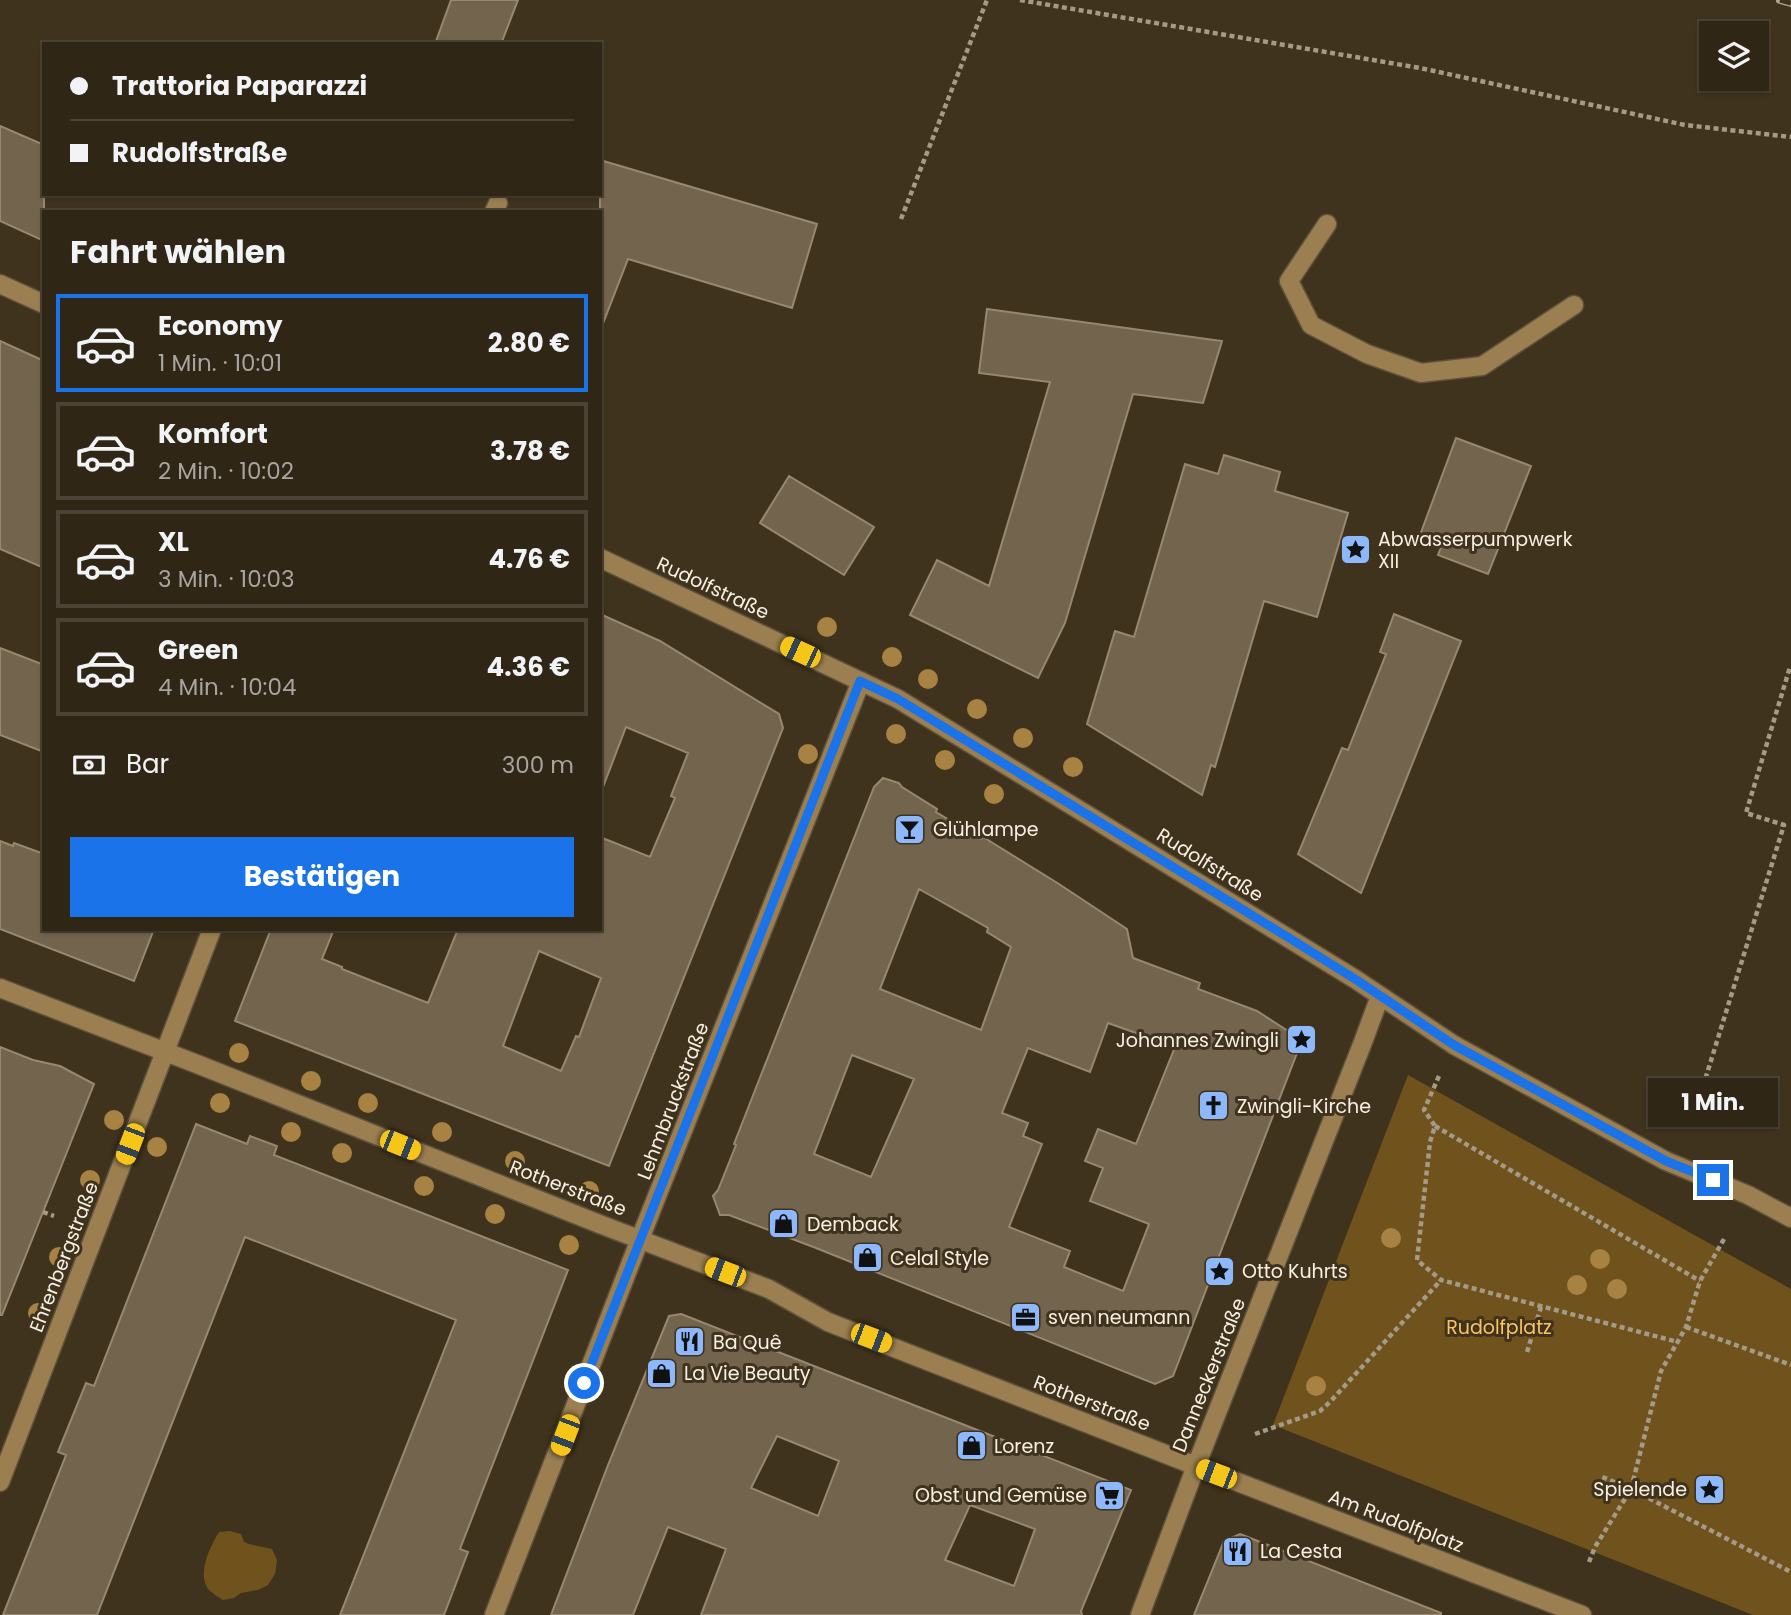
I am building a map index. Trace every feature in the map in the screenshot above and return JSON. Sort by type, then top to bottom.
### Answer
[{"type":"street","points":[[1327,223],[1289,281],[1311,325],[1367,354],[1421,373],[1482,366],[1574,305]]},
{"type":"street","points":[[0,284],[42,302]]},
{"type":"street","name":"Rudolfstraße","points":[[602,559],[898,699],[1250,914],[1454,1045],[1666,1161],[1748,1195],[1791,1218]]},
{"type":"street","name":"Lehmbruckstraße","points":[[495,1615],[860,681]]},
{"type":"street","name":"Ehrenbergstraße","points":[[0,1482],[211,931]]},
{"type":"street","name":"Rotherstraße","points":[[0,988],[769,1289],[828,1322],[1196,1466]]},
{"type":"street","name":"Danneckerstraße","points":[[1140,1615],[1380,996]]},
{"type":"street","name":"Am Rudolfplatz","points":[[1196,1466],[1582,1615]]},
{"type":"path","points":[[901,219],[987,0]]},
{"type":"path","points":[[1020,0],[1420,68],[1685,125],[1791,137]]},
{"type":"path","points":[[1691,1118],[1784,825],[1746,813],[1790,667]]},
{"type":"path","points":[[1440,1076],[1424,1110],[1435,1126],[1700,1281]]},
{"type":"path","points":[[1435,1126],[1430,1142],[1417,1259],[1441,1280],[1678,1342]]},
{"type":"path","points":[[43,1212],[54,1216]]},
{"type":"path","points":[[1589,1562],[1595,1547],[1631,1489],[1661,1371],[1686,1327],[1700,1281],[1724,1239]]},
{"type":"path","points":[[1255,1433],[1320,1411],[1441,1280]]},
{"type":"path","points":[[1527,1352],[1541,1307]]},
{"type":"path","points":[[1686,1327],[1791,1365]]},
{"type":"path","points":[[1601,1476],[1791,1572]]},
{"type":"green space","name":"Rudolfplatz","points":[[1408,1075],[1791,1289],[1791,1615],[1753,1615],[1273,1425]]},
{"type":"green space","points":[[219,1532],[241,1534],[244,1542],[272,1549],[277,1560],[275,1574],[268,1585],[223,1600],[208,1589],[204,1568]]},
{"type":"building","points":[[451,0],[518,0],[502,42],[436,42]]},
{"type":"building","points":[[0,126],[42,144],[42,240],[0,221]]},
{"type":"building","points":[[602,161],[817,224],[792,308],[628,259],[602,326]]},
{"type":"building","points":[[987,309],[1222,341],[1203,403],[1133,394],[1065,623],[1038,678],[910,615],[937,560],[989,586],[1050,382],[979,373]]},
{"type":"building","points":[[0,341],[42,360],[42,567],[0,549]]},
{"type":"building","points":[[1456,438],[1531,466],[1488,574],[1438,555],[1443,542],[1420,535]]},
{"type":"building","points":[[1224,455],[1280,472],[1275,491],[1348,513],[1317,617],[1264,601],[1215,767],[1211,765],[1202,795],[1087,724],[1115,631],[1134,637],[1185,464],[1218,474]]},
{"type":"building","points":[[789,476],[874,527],[844,575],[760,523]]},
{"type":"building","points":[[1394,614],[1461,641],[1361,893],[1298,854],[1342,748],[1348,750],[1386,654],[1380,652]]},
{"type":"building","points":[[602,615],[660,641],[779,714],[783,728],[609,1166],[235,1021],[270,931],[333,931],[322,959],[428,1003],[457,931],[602,931],[602,838],[650,857],[675,798],[671,796],[688,753],[626,727],[603,787]],"holes":[[[539,951],[601,978],[579,1037],[576,1036],[561,1071],[503,1046]]]},
{"type":"building","points":[[0,648],[42,664],[42,751],[0,735]]},
{"type":"building","points":[[883,778],[899,783],[937,809],[936,812],[981,839],[983,837],[1127,929],[1133,958],[1200,983],[1198,989],[1257,1011],[1302,1040],[1173,1376],[1155,1384],[816,1248],[729,1215],[720,1215],[713,1196],[736,1145],[734,1144],[874,787]],"holes":[[[919,889],[988,928],[987,932],[1011,947],[981,1030],[880,989]],[[1108,1023],[1175,1047],[1136,1144],[1098,1129],[1085,1161],[1103,1168],[1090,1201],[1149,1224],[1123,1291],[1064,1267],[1070,1251],[1009,1227],[1042,1144],[1023,1136],[1028,1123],[1002,1113],[1028,1048],[1090,1072]],[[852,1055],[914,1079],[871,1177],[814,1154]]]},
{"type":"building","points":[[0,841],[42,853],[42,931],[153,931],[134,981],[0,929]]},
{"type":"building","points":[[0,1047],[33,1060],[60,1066],[94,1084],[2,1315],[0,1315]]},
{"type":"building","points":[[196,1124],[247,1144],[250,1136],[277,1146],[274,1155],[568,1270],[460,1549],[468,1552],[444,1615],[340,1615],[456,1320],[245,1237],[97,1615],[3,1615],[66,1455],[58,1452],[86,1383],[94,1386]]},
{"type":"building","points":[[681,1314],[1131,1490],[1081,1611],[1082,1615],[701,1615],[726,1549],[668,1527],[633,1615],[551,1615],[669,1316]],"holes":[[[777,1436],[839,1461],[818,1516],[751,1488]],[[970,1505],[1035,1529],[1014,1586],[945,1560]]]},
{"type":"building","points":[[1240,1534],[1441,1615],[1194,1615],[1224,1541]]},
{"type":"railway","points":[[1780,0],[1791,3]]},
{"type":"place","name":"Abwasserpumpwerk XII","points":[[1355,550]]},
{"type":"place","name":"Glühlampe","points":[[910,829]]},
{"type":"place","name":"Johannes Zwingli","points":[[1302,1040]]},
{"type":"place","name":"Zwingli-Kirche","points":[[1214,1106]]},
{"type":"place","name":"Demback","points":[[784,1224]]},
{"type":"place","name":"Celal Style","points":[[867,1258]]},
{"type":"place","name":"Otto Kuhrts","points":[[1219,1271]]},
{"type":"place","name":"sven neumann","points":[[1025,1317]]},
{"type":"place","name":"Ba Quê","points":[[690,1342]]},
{"type":"place","name":"La Vie Beauty","points":[[661,1373]]},
{"type":"place","name":"Lorenz","points":[[971,1446]]},
{"type":"place","name":"Spielende","points":[[1710,1489]]},
{"type":"place","name":"Obst und Gemüse","points":[[1110,1495]]},
{"type":"place","name":"La Cesta","points":[[1237,1551]]},
{"type":"route","points":[[584,1383],[860,681],[898,699],[1239,907],[1454,1045],[1666,1161],[1713,1180]]}]
